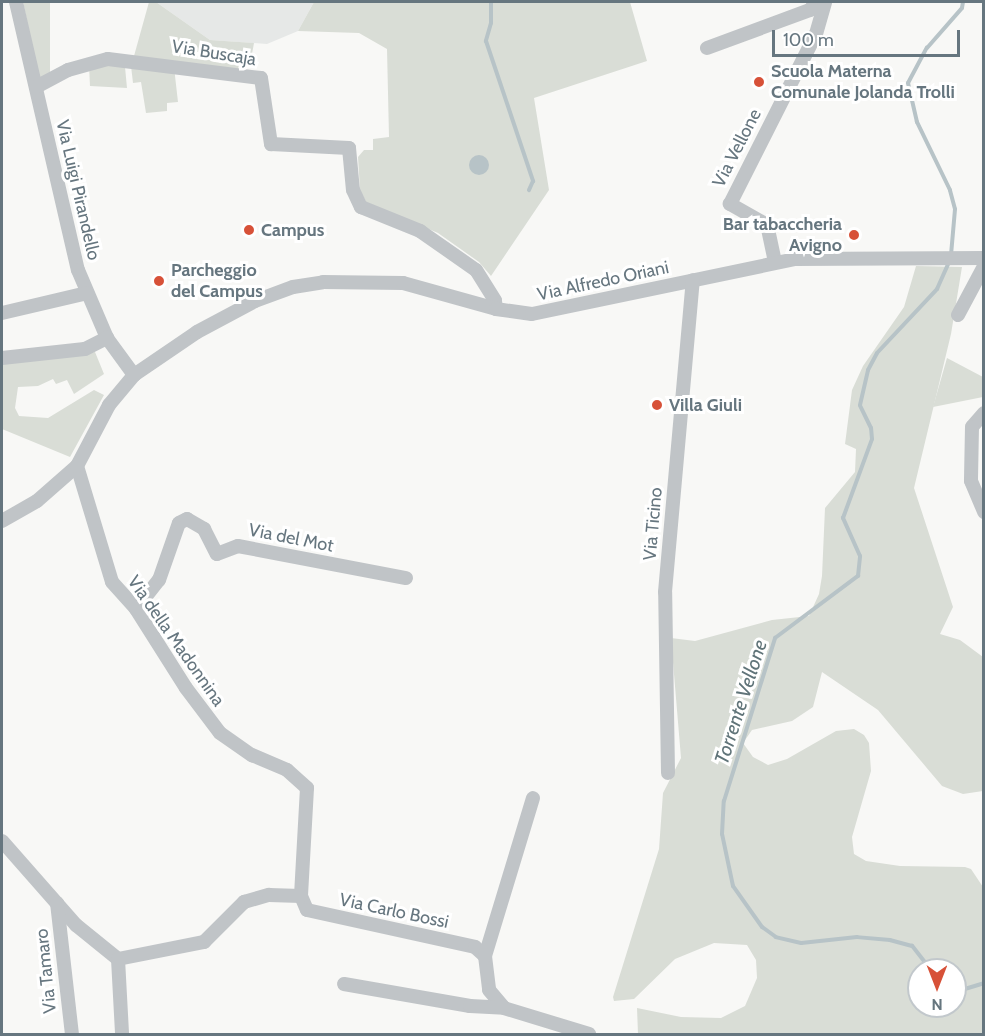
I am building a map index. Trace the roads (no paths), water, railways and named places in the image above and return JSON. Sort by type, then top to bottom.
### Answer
[{"type":"street","name":"Via Luigi Pirandello","points":[[16,2],[69,238],[87,293],[107,338],[134,375]]},
{"type":"street","points":[[707,48],[810,10],[816,2]]},
{"type":"street","name":"Via Vellone","points":[[776,262],[767,225],[730,204],[816,34],[825,2]]},
{"type":"street","name":"Via Buscaja","points":[[36,87],[68,70],[108,58],[261,78],[271,144],[349,148],[353,190],[361,207],[420,231],[476,270],[495,301],[496,309]]},
{"type":"street","name":"Via Alfredo Oriani","points":[[2,521],[37,501],[77,466],[109,405],[134,375],[207,326],[255,301],[307,284],[403,283],[496,309],[523,314],[553,312],[776,262],[984,258]]},
{"type":"street","points":[[958,315],[984,266]]},
{"type":"street","name":"Via Ticino","points":[[668,773],[665,592],[693,280]]},
{"type":"street","points":[[2,313],[87,293]]},
{"type":"street","points":[[2,358],[85,349],[107,338]]},
{"type":"street","points":[[984,413],[972,427],[971,481],[984,512]]},
{"type":"street","name":"Via della Madonnina","points":[[77,466],[112,582],[136,609],[220,733],[252,755],[287,770],[307,788],[301,896]]},
{"type":"street","name":"Via del Mot","points":[[136,609],[159,580],[179,523],[187,519],[204,529],[217,554],[238,546],[406,579]]},
{"type":"street","points":[[504,1008],[489,990],[485,956],[533,798]]},
{"type":"street","points":[[2,842],[75,925],[118,958],[204,942],[244,902],[269,895],[301,896]]},
{"type":"street","name":"Via Carlo Bossi","points":[[301,896],[307,910],[475,947],[485,956]]},
{"type":"street","name":"Via Tamaro","points":[[57,903],[72,1035]]},
{"type":"street","points":[[118,958],[122,1035]]},
{"type":"street","points":[[344,984],[470,1006],[504,1008],[589,1035]]},
{"type":"waterway","points":[[491,2],[491,23],[486,41],[533,181],[529,190]]},
{"type":"waterway","name":"Torrente Vellone","points":[[951,255],[955,209],[950,190],[917,122],[908,83],[927,48],[962,8],[963,2]]},
{"type":"waterway","name":"Torrente Vellone","points":[[922,958],[912,946],[890,940],[857,937],[801,943],[776,937],[762,927],[733,886],[722,834],[724,801],[775,638],[858,576],[860,556],[843,518],[872,439],[871,428],[860,405],[868,370],[877,353],[937,289],[949,262]]},
{"type":"waterway","name":"Torrente Vellone","points":[[967,988],[984,983]]},
{"type":"place","name":"Scuola Materna Comunale Jolanda Trolli","points":[[759,82]]},
{"type":"place","name":"Campus","points":[[249,230]]},
{"type":"place","name":"Bar tabaccheria Avigno","points":[[854,235]]},
{"type":"place","name":"Parcheggio del Campus","points":[[159,281]]},
{"type":"place","name":"Villa Giuli","points":[[657,405]]}]
